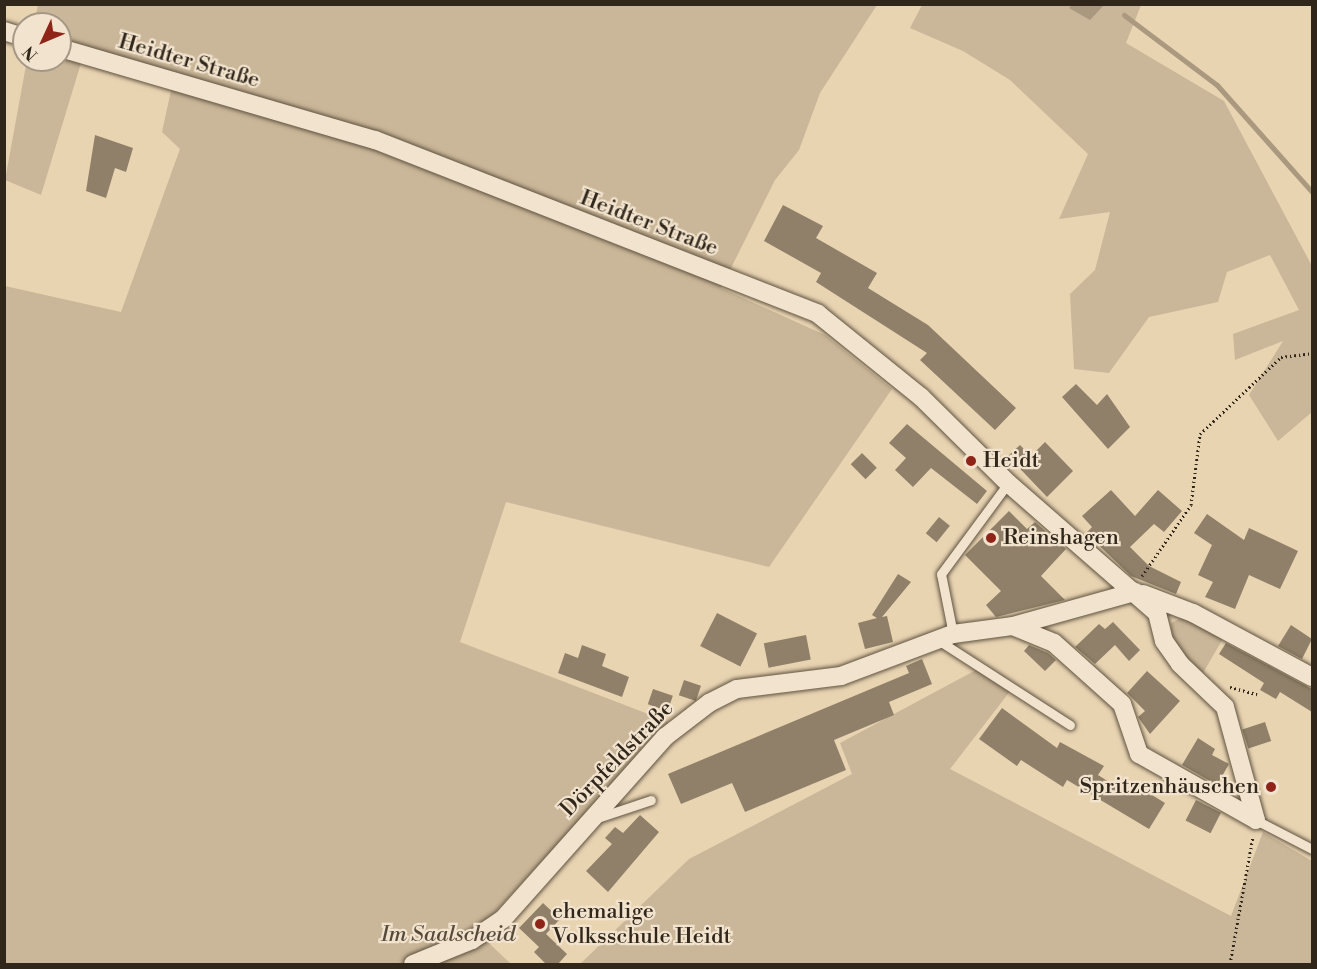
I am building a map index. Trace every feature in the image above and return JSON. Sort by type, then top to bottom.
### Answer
[{"type":"street","name":"Heidter Straße","points":[[72,52],[375,140],[818,314],[921,397],[1008,483],[1136,592]]},
{"type":"street","name":"Dörpfeldstraße","points":[[413,964],[472,940],[503,919],[588,820],[665,737],[709,703],[737,689],[841,676],[945,637],[1013,626],[1136,592]]},
{"type":"street","points":[[1136,592],[1193,613],[1312,677]]},
{"type":"street","points":[[1136,592],[1157,613],[1164,641],[1180,664],[1225,707],[1256,820]]},
{"type":"street","points":[[1013,626],[1054,643],[1122,704],[1139,754],[1256,820]]},
{"type":"lane","points":[[1008,483],[940,574],[945,637],[1070,725]]},
{"type":"lane","points":[[588,820],[651,800]]},
{"type":"lane","points":[[1256,820],[1312,849]]},
{"type":"path","points":[[1136,592],[1191,505],[1200,434],[1281,357],[1312,353]]},
{"type":"path","points":[[1230,964],[1256,820]]},
{"type":"green space","name":"Im Saalscheid","points":[[38,5],[877,5],[820,93],[799,150],[775,180],[721,288],[825,335],[892,389],[769,567],[506,502],[460,642],[669,722],[477,932],[511,964],[5,964],[5,286],[121,312],[180,149],[162,132],[173,81],[84,53],[41,195],[5,180],[25,72],[72,72],[72,12],[37,12]]},
{"type":"green space","points":[[922,5],[1141,5],[1126,43],[1224,101],[1312,266],[1312,412],[1278,441],[1249,395],[1283,341],[1235,360],[1233,334],[1299,310],[1270,255],[1227,272],[1218,302],[1149,317],[1109,373],[1074,369],[1070,294],[1095,270],[1110,212],[1059,219],[1088,154],[1010,80],[963,51],[910,28]]},
{"type":"green space","points":[[1183,617],[1225,635],[1203,673],[1171,642],[1171,623]]},
{"type":"green space","points":[[976,670],[1011,690],[950,769],[1231,916],[1263,832],[1312,861],[1312,964],[580,964],[689,859],[852,774],[840,743]]},
{"type":"shaded area","points":[[1072,5],[1104,5],[1090,20],[1069,8]]},
{"type":"building","points":[[95,135],[133,148],[126,172],[115,168],[106,198],[86,191]]},
{"type":"building","points":[[783,205],[823,226],[816,238],[877,273],[868,288],[928,325],[1016,408],[995,430],[920,360],[927,353],[816,282],[821,273],[764,241]]},
{"type":"building","points":[[1076,384],[1097,405],[1107,394],[1130,427],[1108,449],[1062,397]]},
{"type":"building","points":[[907,424],[987,491],[977,504],[931,468],[913,487],[895,470],[906,458],[889,443]]},
{"type":"building","points":[[1045,442],[1073,471],[1047,497],[1008,456],[1020,445],[1031,456]]},
{"type":"building","points":[[862,453],[877,468],[866,479],[851,464]]},
{"type":"building","points":[[1111,490],[1135,516],[1158,490],[1182,511],[1164,532],[1154,524],[1130,547],[1149,566],[1181,582],[1176,594],[1131,576],[1086,533],[1092,527],[1082,516]]},
{"type":"building","points":[[1009,511],[1027,529],[1035,522],[1066,549],[1041,576],[1065,600],[996,617],[986,605],[1001,591],[965,555]]},
{"type":"building","points":[[1207,514],[1244,540],[1249,528],[1298,551],[1280,589],[1249,575],[1235,609],[1205,597],[1213,582],[1198,575],[1212,545],[1194,533]]},
{"type":"building","points":[[939,517],[950,526],[937,542],[926,533]]},
{"type":"building","points":[[898,574],[911,582],[882,617],[887,616],[893,642],[865,649],[858,623],[877,618],[872,615]]},
{"type":"building","points":[[717,613],[757,633],[740,666],[700,646]]},
{"type":"building","points":[[1113,622],[1140,650],[1129,661],[1115,645],[1095,664],[1075,647],[1099,624],[1105,629]]},
{"type":"building","points":[[1291,625],[1312,639],[1302,659],[1278,646]]},
{"type":"building","points":[[806,635],[811,660],[769,668],[764,643]]},
{"type":"building","points":[[1226,643],[1312,689],[1312,712],[1280,692],[1276,699],[1260,690],[1264,683],[1219,654]]},
{"type":"building","points":[[582,645],[606,654],[602,666],[629,677],[622,697],[558,673],[565,653],[578,658]]},
{"type":"building","points":[[1029,645],[1048,653],[1056,660],[1045,671],[1024,651]]},
{"type":"building","points":[[922,659],[932,684],[889,702],[894,715],[834,740],[846,770],[745,812],[732,783],[681,804],[668,774],[909,673],[906,666]]},
{"type":"building","points":[[1147,671],[1180,701],[1150,734],[1138,717],[1145,711],[1127,693]]},
{"type":"building","points":[[684,680],[701,686],[696,701],[679,695]]},
{"type":"building","points":[[653,689],[673,696],[668,711],[648,704]]},
{"type":"building","points":[[1002,708],[1057,748],[1060,742],[1104,766],[1098,775],[1125,792],[1131,782],[1165,803],[1149,829],[1067,780],[1063,787],[1021,760],[1017,766],[979,739]]},
{"type":"building","points":[[1265,722],[1271,741],[1248,748],[1242,729]]},
{"type":"building","points":[[1198,738],[1215,749],[1212,755],[1229,764],[1217,785],[1182,765]]},
{"type":"building","points":[[1196,800],[1221,813],[1211,833],[1186,820]]},
{"type":"building","points":[[640,815],[659,832],[608,892],[586,871],[612,844],[605,838],[615,827],[623,833]]},
{"type":"building","points":[[543,903],[560,919],[546,934],[567,954],[558,964],[546,964],[534,952],[539,947],[519,928]]},
{"type":"waterway","points":[[1124,15],[1217,85],[1312,192]]},
{"type":"place","name":"Heidt","points":[[971,461]]},
{"type":"place","name":"Reinshagen","points":[[991,538]]},
{"type":"place","name":"Spritzenhäuschen","points":[[1271,787]]},
{"type":"place","name":"ehemalige Volksschule Heidt","points":[[540,924]]}]
